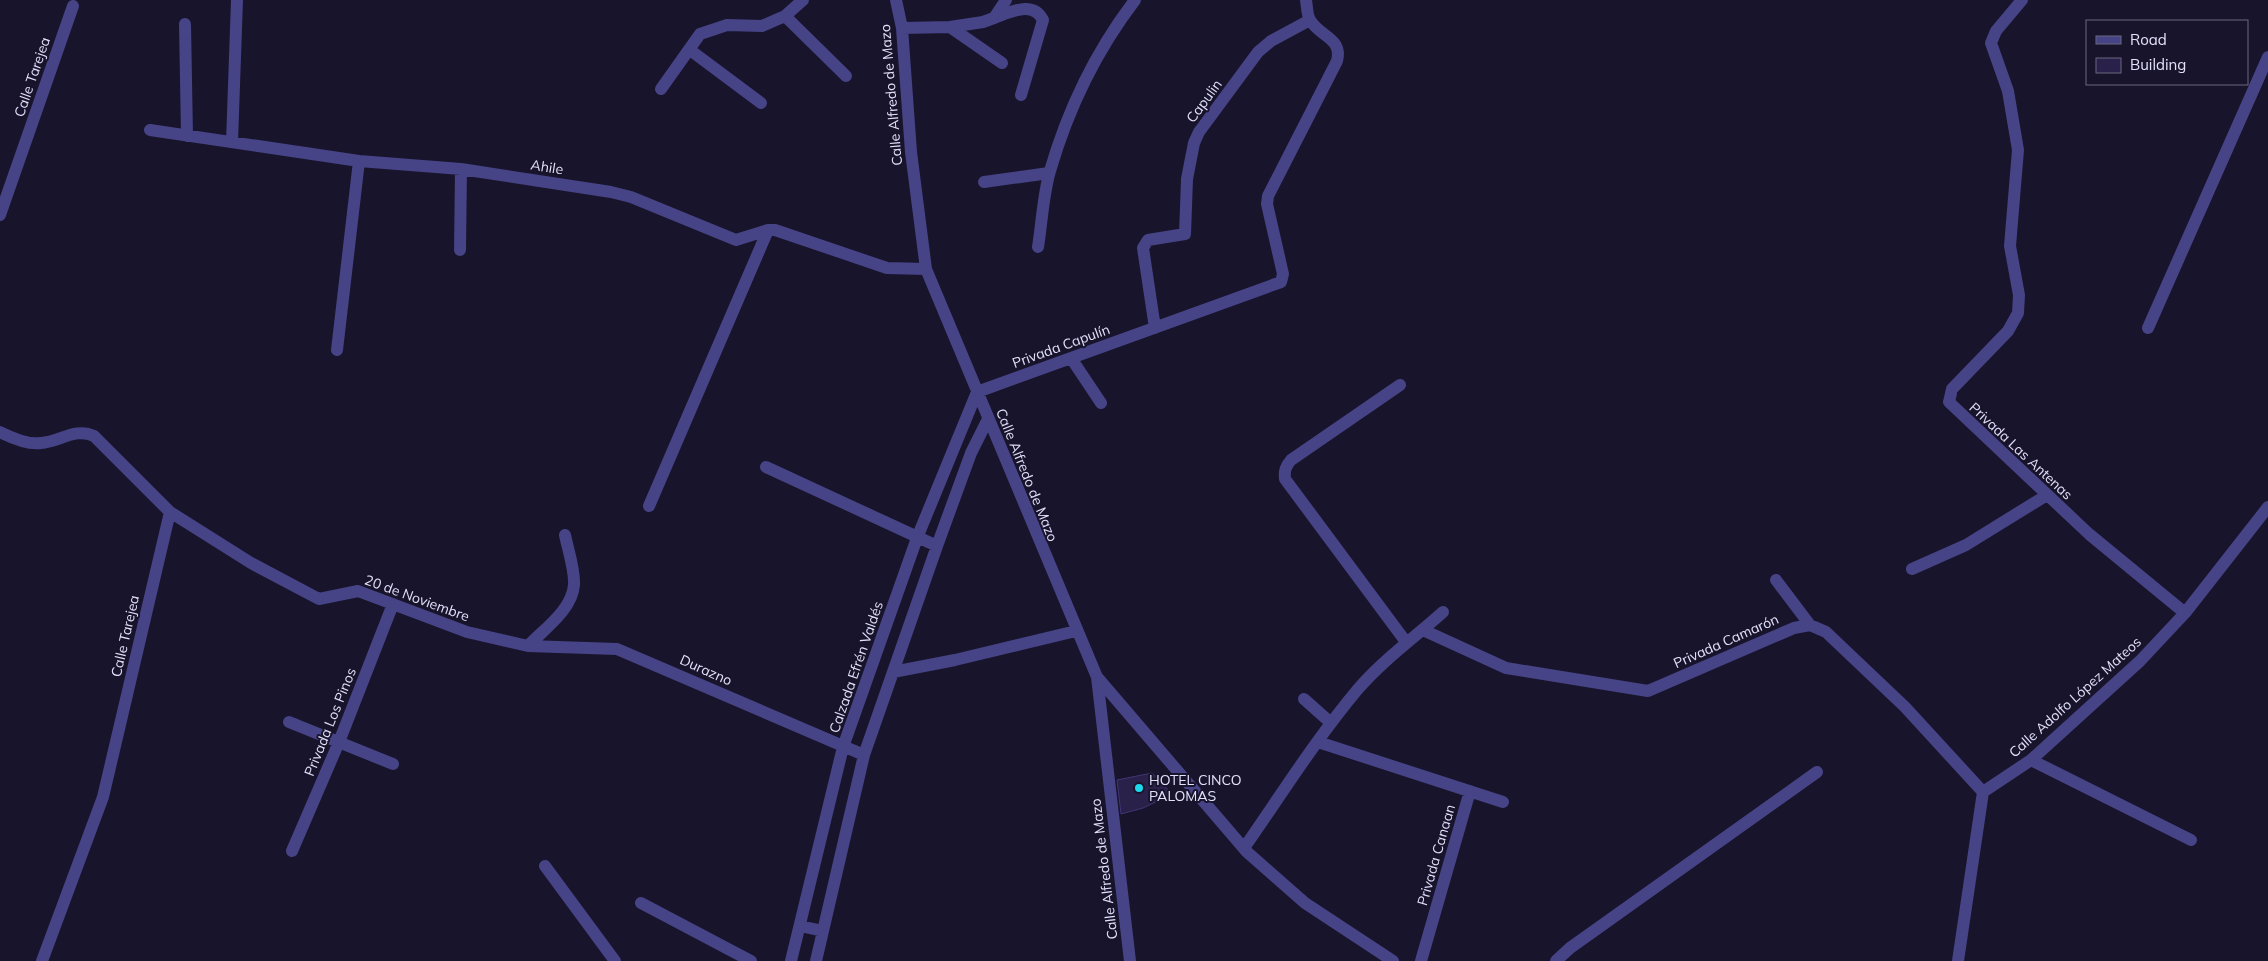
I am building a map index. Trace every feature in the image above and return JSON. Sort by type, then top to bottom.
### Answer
[{"type":"street","points":[[232,142],[237,0]]},
{"type":"street","points":[[661,89],[700,34],[723,26],[760,26],[785,16],[802,0]]},
{"type":"street","name":"Calle Alfredo de Mazo","points":[[896,0],[902,28],[911,152],[926,269],[1076,631],[1097,677],[1130,961]]},
{"type":"street","points":[[994,18],[1006,0]]},
{"type":"street","points":[[1038,247],[1049,173],[1077,95],[1135,0]]},
{"type":"street","points":[[1306,0],[1310,20]]},
{"type":"street","name":"Privada Las Antenas","points":[[2022,0],[1996,30],[1991,44],[2008,91],[2018,150],[2010,246],[2019,295],[2018,313],[2008,331],[1952,389],[1948,398],[1950,406],[2089,534],[2185,614]]},
{"type":"street","name":"Calle Tarejea","points":[[0,215],[73,6]]},
{"type":"street","points":[[902,28],[950,27],[983,22],[1030,8],[1038,11],[1044,20],[1021,94]]},
{"type":"street","points":[[785,16],[846,76]]},
{"type":"street","name":"Capulin","points":[[1154,328],[1144,245],[1148,240],[1185,234],[1189,167],[1199,132],[1258,52],[1271,41],[1310,20]]},
{"type":"street","name":"Privada Capulín","points":[[977,392],[1279,284],[1283,280],[1267,204],[1268,196],[1337,61],[1339,52],[1335,42],[1310,20]]},
{"type":"street","points":[[185,24],[187,136]]},
{"type":"street","points":[[950,27],[1002,63]]},
{"type":"street","points":[[690,50],[762,103]]},
{"type":"street","points":[[2148,328],[2268,57]]},
{"type":"street","name":"Ahile","points":[[150,130],[359,161],[461,169],[621,194],[736,240],[768,230]]},
{"type":"street","points":[[337,350],[359,161]]},
{"type":"street","points":[[460,250],[461,169]]},
{"type":"street","points":[[984,182],[1049,173]]},
{"type":"street","points":[[649,506],[768,230],[775,230],[887,268],[926,269]]},
{"type":"street","points":[[1071,358],[1101,403]]},
{"type":"street","points":[[1400,385],[1291,460],[1284,474],[1285,479],[1406,642]]},
{"type":"street","name":"Calzada Efrén Valdés","points":[[791,961],[844,747],[917,538],[977,392]]},
{"type":"street","points":[[816,961],[864,755],[937,546],[971,454],[988,418]]},
{"type":"street","points":[[0,432],[11,437],[40,444],[75,433],[88,433],[100,440],[170,512]]},
{"type":"street","points":[[766,467],[937,546]]},
{"type":"street","points":[[1912,570],[1966,545],[2047,495]]},
{"type":"street","name":"Calle Adolfo López Mateos","points":[[1983,792],[2030,760],[2140,661],[2185,614],[2268,508]]},
{"type":"street","name":"Calle Tarejea","points":[[42,961],[103,797],[170,512]]},
{"type":"street","name":"20 de Noviembre","points":[[170,512],[251,563],[319,599],[356,591],[450,628],[528,646]]},
{"type":"street","points":[[528,646],[563,610],[571,597],[574,584],[565,535]]},
{"type":"street","points":[[1776,580],[1810,625],[1826,632],[1898,700],[1983,792],[1958,961]]},
{"type":"street","name":"Privada Los Pinos","points":[[292,851],[339,742],[393,604]]},
{"type":"street","points":[[1244,848],[1318,742],[1358,689],[1406,642],[1443,612]]},
{"type":"street","name":"Privada Camarón","points":[[1423,630],[1506,668],[1648,691],[1794,628],[1810,625]]},
{"type":"street","points":[[893,672],[954,660],[1076,631]]},
{"type":"street","name":"Durazno","points":[[528,646],[618,649],[864,755]]},
{"type":"street","points":[[1097,677],[1244,848],[1305,903],[1393,961]]},
{"type":"street","points":[[1304,699],[1332,723]]},
{"type":"street","points":[[289,722],[394,764]]},
{"type":"street","points":[[1318,742],[1470,791]]},
{"type":"street","points":[[2030,760],[2191,840]]},
{"type":"street","points":[[1556,961],[1570,948],[1817,772]]},
{"type":"street","name":"Privada Canaan","points":[[1421,961],[1470,791],[1503,802]]},
{"type":"street","points":[[545,866],[615,961]]},
{"type":"street","points":[[641,903],[751,961]]},
{"type":"street","points":[[800,926],[823,931]]},
{"type":"building","name":"HOTEL CINCO PALOMAS","points":[[1152,773],[1172,794],[1143,808],[1121,814],[1117,780]]},
{"type":"place","name":"HOTEL CINCO PALOMAS","points":[[1139,788]]}]
